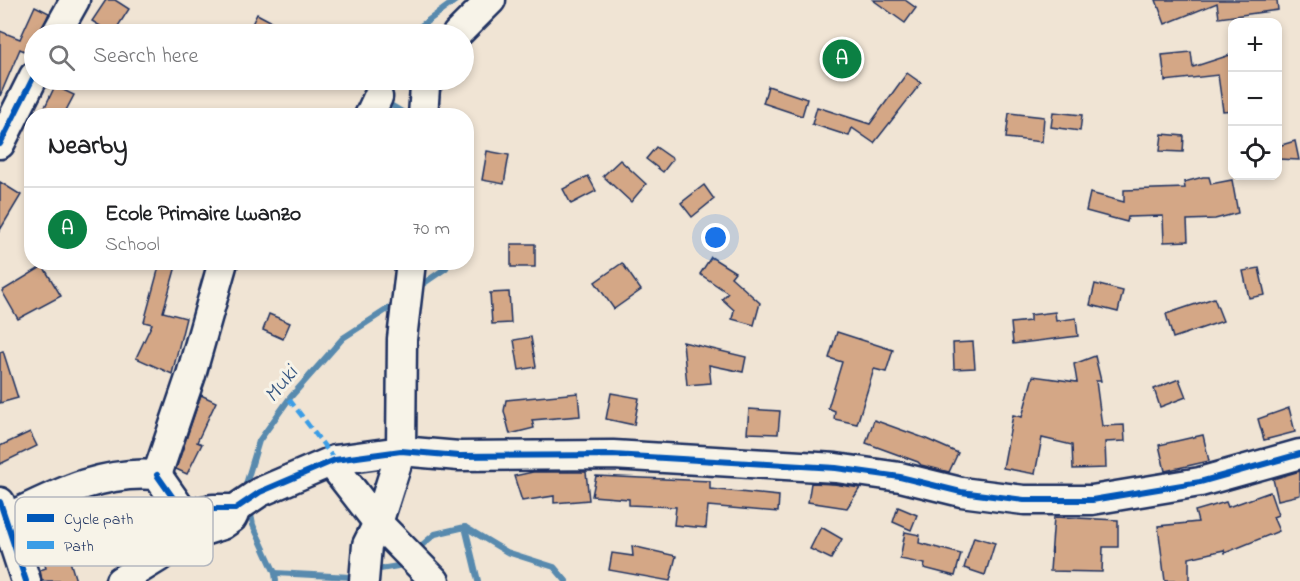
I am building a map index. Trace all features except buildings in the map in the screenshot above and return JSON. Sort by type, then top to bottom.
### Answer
[{"type":"street","points":[[62,24],[75,0]]},
{"type":"street","points":[[467,24],[491,0]]},
{"type":"street","points":[[0,144],[27,90]]},
{"type":"street","points":[[424,108],[425,90]]},
{"type":"street","points":[[168,497],[157,475],[195,364],[221,270]]},
{"type":"street","points":[[364,581],[373,534],[401,451],[402,339],[410,270]]},
{"type":"street","points":[[213,509],[236,509],[260,492],[334,460],[401,451],[459,456],[613,455],[836,468],[900,477],[961,492],[1024,500],[1092,500],[1200,482],[1300,454]]},
{"type":"street","points":[[334,460],[336,469],[373,534],[435,581]]},
{"type":"street","points":[[52,497],[113,475],[157,475]]},
{"type":"street","points":[[2,511],[15,549]]},
{"type":"street","points":[[21,566],[26,581]]},
{"type":"street","points":[[120,581],[144,566]]},
{"type":"waterway","name":"Muki","points":[[424,24],[456,0]]},
{"type":"waterway","name":"Muki","points":[[384,101],[396,108]]},
{"type":"waterway","name":"Muki","points":[[417,288],[443,270]]},
{"type":"waterway","name":"Muki","points":[[247,490],[246,484],[259,441],[289,399],[343,338],[397,303]]},
{"type":"waterway","name":"Muki","points":[[250,509],[253,525],[275,573],[276,581]]},
{"type":"waterway","points":[[465,527],[478,581]]},
{"type":"waterway","points":[[415,551],[435,534],[465,527],[507,552],[554,567],[566,581]]},
{"type":"waterway","points":[[374,570],[398,566],[406,560]]},
{"type":"waterway","points":[[275,573],[351,577],[358,575]]},
{"type":"marked path","points":[[289,399],[335,460]]},
{"type":"cycle path","points":[[0,144],[27,90]]},
{"type":"cycle path","points":[[213,509],[235,509],[260,492],[335,460],[401,451],[459,456],[613,455],[836,468],[900,477],[961,492],[1024,500],[1092,500],[1200,482],[1300,454]]},
{"type":"cycle path","points":[[157,475],[172,497]]},
{"type":"cycle path","points":[[0,502],[15,548]]},
{"type":"cycle path","points":[[21,566],[26,581]]},
{"type":"place","name":"Ecole Primaire Lwanzo","points":[[842,59]]}]
